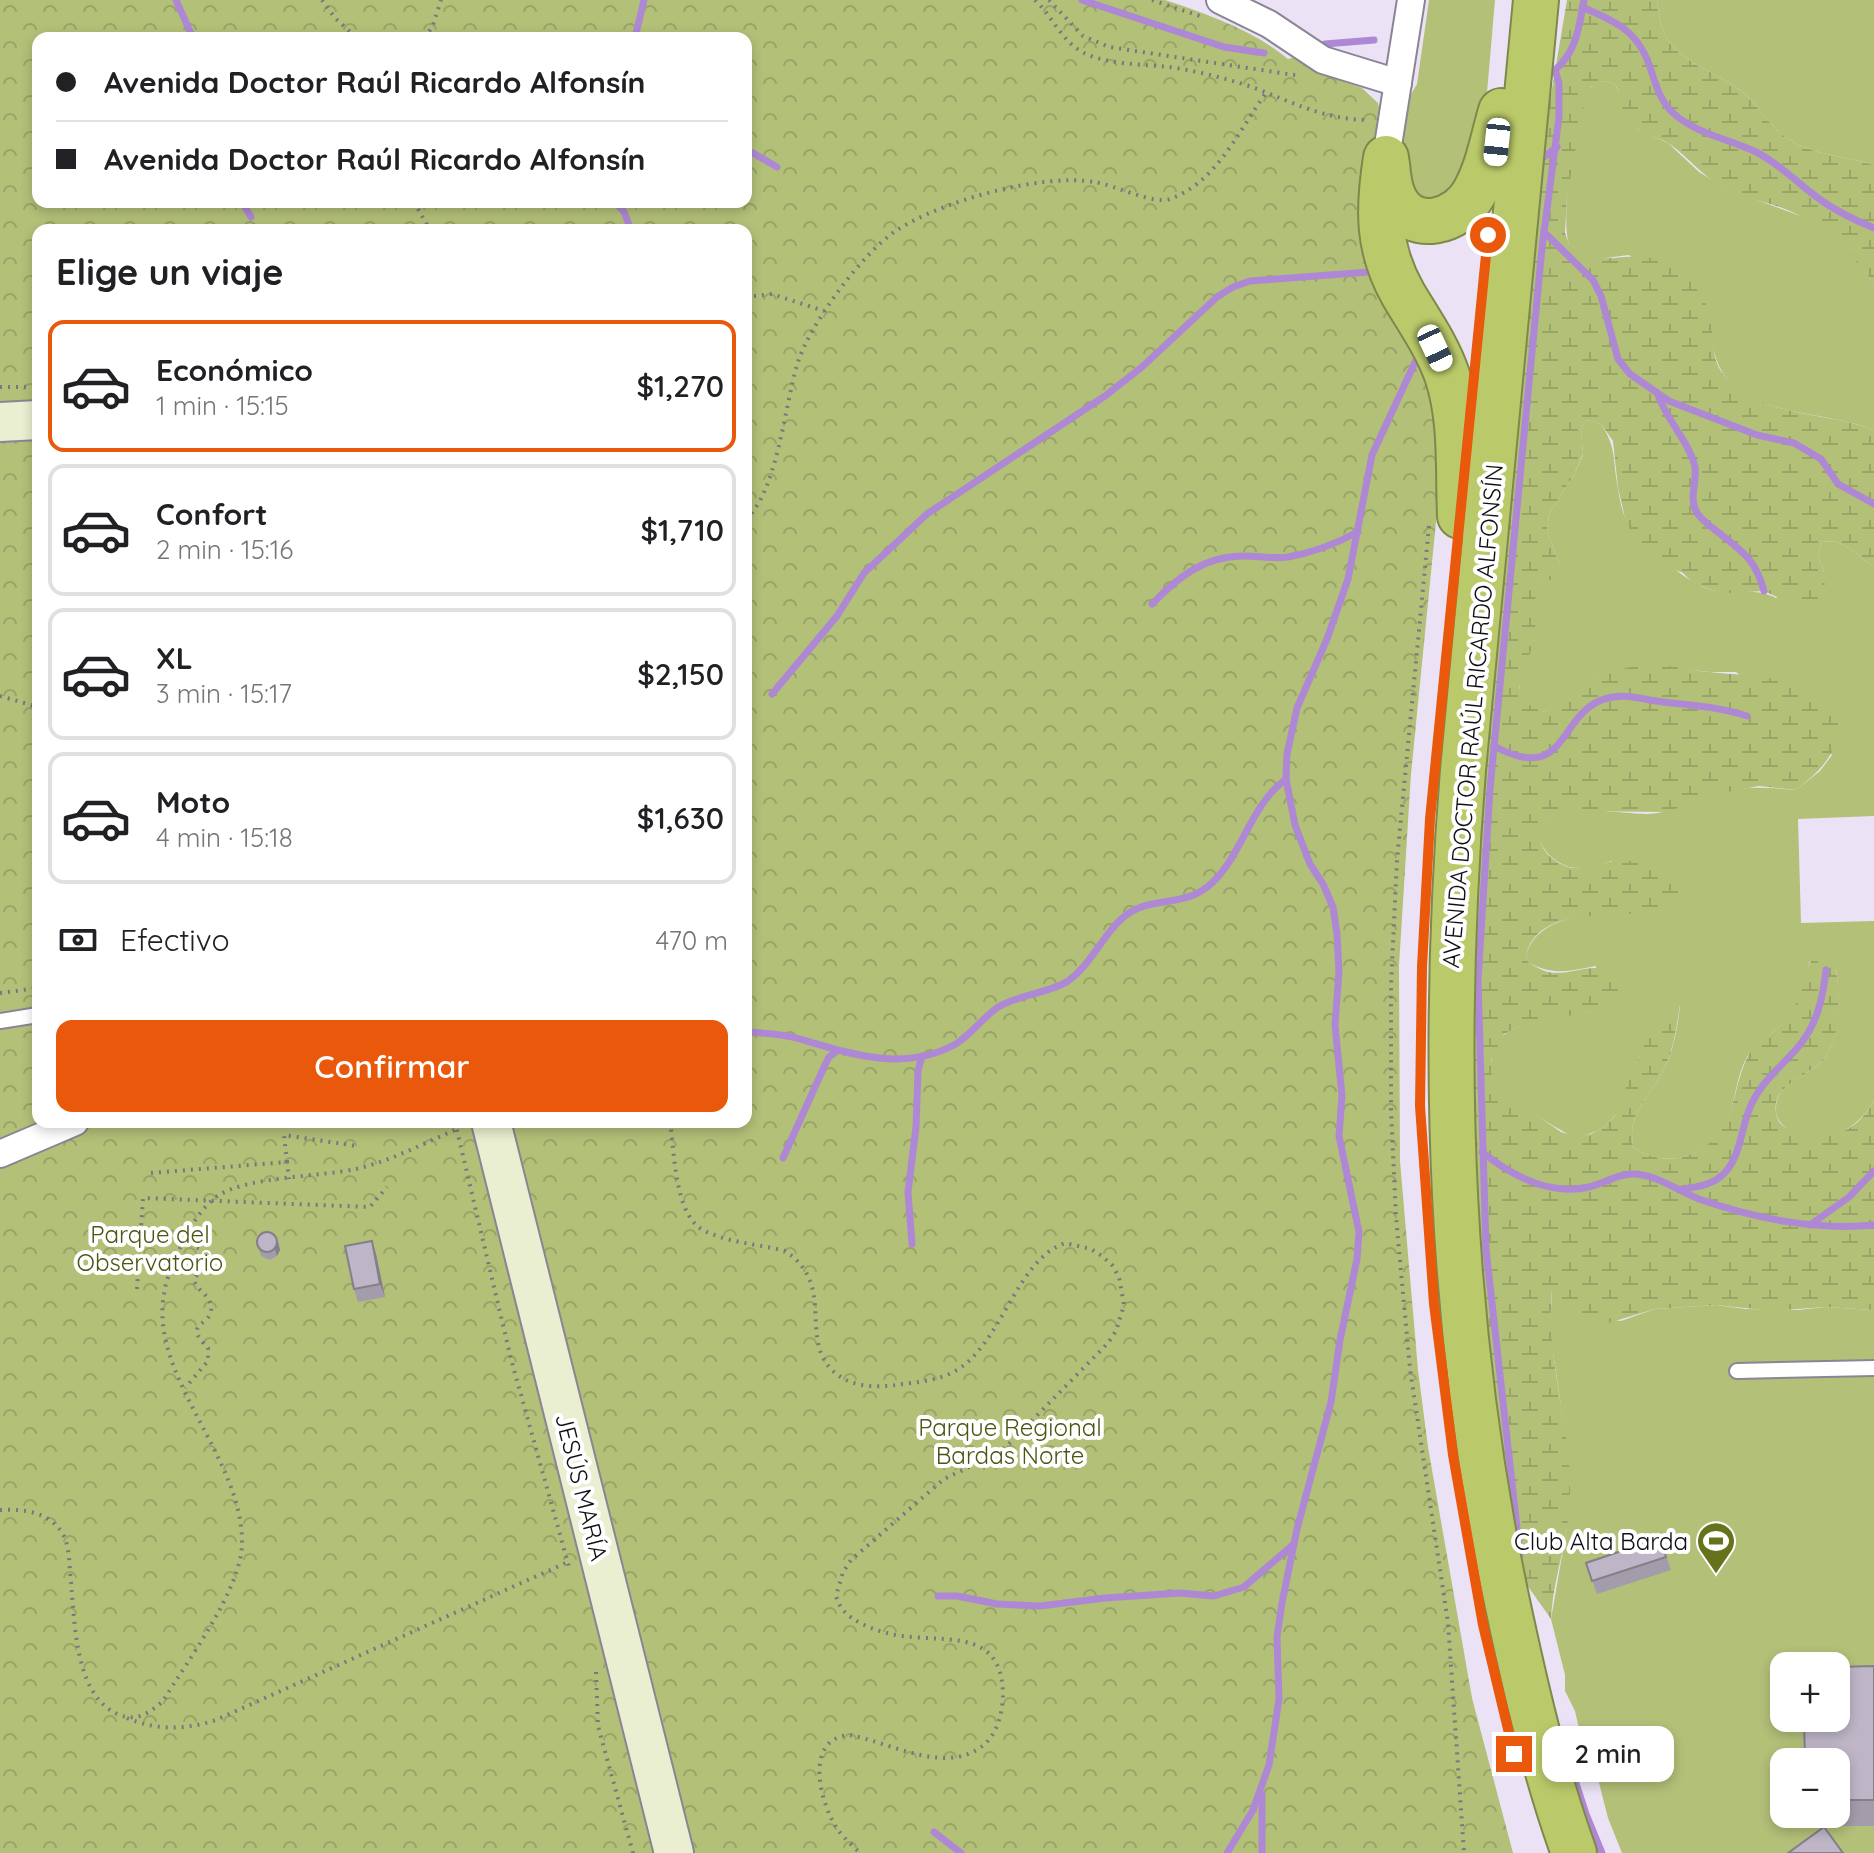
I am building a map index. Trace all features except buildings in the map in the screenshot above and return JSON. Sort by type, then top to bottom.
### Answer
[{"type":"highway","name":"AVENIDA DOCTOR RAÚL RICARDO ALFONSÍN","points":[[1510,0],[1513,120],[1458,831],[1452,954],[1451,1114],[1462,1305],[1487,1493],[1528,1702],[1547,1774],[1574,1853]]},
{"type":"highway","name":"AVENIDA DOCTOR RAÚL RICARDO ALFONSÍN","points":[[1536,0],[1445,518],[1420,1028],[1422,1148],[1436,1328],[1464,1528],[1498,1692],[1544,1853]]},
{"type":"highway","points":[[1381,139],[1391,191],[1405,213],[1417,219],[1444,221],[1456,214],[1474,194],[1513,120],[1553,0]]},
{"type":"highway","points":[[1381,139],[1381,234],[1397,283],[1435,348],[1448,378],[1456,416],[1445,518]]},
{"type":"main road","points":[[0,422],[32,420]]},
{"type":"main road","name":"JESÚS MARÍA","points":[[475,1128],[674,1853]]},
{"type":"street","points":[[1220,0],[1255,16],[1331,64],[1398,83]]},
{"type":"street","points":[[1381,139],[1398,83],[1411,0]]},
{"type":"street","points":[[0,1154],[61,1128]]},
{"type":"lane","points":[[0,1021],[32,1016]]},
{"type":"lane","points":[[1737,1371],[1874,1368]]},
{"type":"path","points":[[322,0],[350,32]]},
{"type":"path","points":[[429,32],[441,0]]},
{"type":"path","points":[[1035,0],[1067,40],[1093,57],[1204,74],[1329,116],[1381,139]]},
{"type":"path","points":[[1049,0],[1083,36],[1109,47],[1305,76]]},
{"type":"path","points":[[752,514],[766,485],[784,426],[797,363],[824,311],[873,251],[894,232],[931,210],[958,201],[1038,184],[1072,180],[1122,188],[1155,201],[1175,197],[1222,160],[1266,93]]},
{"type":"path","points":[[752,296],[772,294],[824,311]]},
{"type":"path","points":[[0,387],[32,387]]},
{"type":"path","points":[[1445,518],[1395,899],[1391,1134],[1410,1369],[1449,1633],[1464,1853]]},
{"type":"path","points":[[0,696],[32,705]]},
{"type":"path","points":[[0,993],[32,989]]},
{"type":"path","points":[[122,1716],[137,1717],[151,1713],[163,1701],[227,1595],[237,1574],[242,1548],[241,1520],[233,1492],[167,1344],[163,1319],[164,1294],[183,1240],[211,1201],[235,1188],[374,1164],[466,1128]]},
{"type":"path","points":[[474,1128],[511,1359],[572,1575]]},
{"type":"path","points":[[671,1128],[688,1218],[706,1232],[785,1251],[795,1258],[804,1268],[815,1296],[820,1349],[832,1370],[850,1382],[889,1386],[930,1379],[958,1370],[977,1351],[1045,1254],[1065,1243],[1091,1249],[1102,1256],[1112,1265],[1123,1291],[1121,1317],[1108,1343],[1021,1433],[997,1452],[944,1479],[851,1560],[843,1572],[836,1596],[845,1614],[874,1630],[973,1643],[995,1659],[1002,1676],[1001,1713],[988,1742],[963,1756],[928,1756],[849,1735],[829,1741],[820,1760],[825,1802],[838,1831],[860,1853]]},
{"type":"path","points":[[289,1179],[284,1135],[357,1146]]},
{"type":"path","points":[[151,1173],[287,1162]]},
{"type":"path","points":[[137,1289],[143,1198],[370,1207],[387,1187]]},
{"type":"path","points":[[183,1240],[203,1253],[204,1261],[195,1276],[194,1285],[211,1305],[210,1314],[197,1331],[199,1339],[208,1348],[208,1361],[185,1388]]},
{"type":"path","points":[[0,1510],[18,1509],[36,1513],[52,1521],[63,1534],[69,1550],[77,1646],[91,1689],[104,1707],[142,1724],[169,1729],[216,1720],[568,1562]]},
{"type":"path","points":[[594,1657],[598,1726],[633,1853]]},
{"type":"green space","name":"Parque Regional Bardas Norte","points":[[0,0],[1165,0],[1229,24],[1288,59],[1296,57],[1318,72],[1362,88],[1378,103],[1381,116],[1376,151],[1437,358],[1439,492],[1411,774],[1399,966],[1400,1161],[1418,1370],[1428,1447],[1472,1698],[1513,1853],[0,1853]]},
{"type":"green space","points":[[1429,0],[1495,0],[1483,139],[1457,195],[1420,202],[1399,161],[1406,103],[1417,84]]},
{"type":"green space","points":[[1567,0],[1657,0],[1663,30],[1669,42],[1688,59],[1744,93],[1785,136],[1811,150],[1874,165],[1874,284],[1846,250],[1812,222],[1718,184],[1668,143],[1634,127],[1624,114],[1615,84],[1602,81],[1591,87],[1584,103],[1567,197],[1565,233],[1569,244],[1582,253],[1605,258],[1653,259],[1682,274],[1701,295],[1709,311],[1715,356],[1721,371],[1750,396],[1784,409],[1874,430],[1874,566],[1837,542],[1822,542],[1818,557],[1824,572],[1825,592],[1815,603],[1792,604],[1764,591],[1730,593],[1694,584],[1683,573],[1648,559],[1636,543],[1625,518],[1618,488],[1613,441],[1601,424],[1587,420],[1581,427],[1583,454],[1574,475],[1549,514],[1547,532],[1560,565],[1553,579],[1542,581],[1536,595],[1534,639],[1519,689],[1529,705],[1544,712],[1607,674],[1635,666],[1663,665],[1765,678],[1807,688],[1823,697],[1834,709],[1837,737],[1825,763],[1796,790],[1759,786],[1716,794],[1667,812],[1567,811],[1546,818],[1540,832],[1542,847],[1559,863],[1578,868],[1618,861],[1639,862],[1669,871],[1684,882],[1676,900],[1660,909],[1557,922],[1537,934],[1526,956],[1529,963],[1557,973],[1602,968],[1619,977],[1619,993],[1591,1011],[1520,1026],[1504,1034],[1491,1060],[1492,1076],[1497,1088],[1561,1132],[1576,1136],[1591,1134],[1614,1117],[1647,1040],[1667,1014],[1680,1004],[1668,1059],[1637,1113],[1632,1134],[1633,1147],[1659,1158],[1672,1159],[1697,1152],[1709,1144],[1726,1121],[1748,1056],[1793,1011],[1814,955],[1820,953],[1833,957],[1839,1007],[1832,1044],[1820,1063],[1785,1088],[1776,1105],[1777,1117],[1782,1125],[1796,1132],[1831,1135],[1859,1121],[1874,1101],[1874,1310],[1825,1307],[1773,1311],[1716,1305],[1655,1309],[1605,1324],[1575,1314],[1552,1289],[1552,1342],[1567,1445],[1570,1497],[1551,1619],[1527,1585],[1517,1562],[1481,1307],[1468,1124],[1477,823],[1540,160]]},
{"type":"green space","points":[[1657,0],[1874,0],[1874,165],[1811,150],[1785,136],[1744,93],[1688,59],[1669,42],[1663,30]]},
{"type":"green space","points":[[1602,81],[1615,84],[1637,129],[1668,143],[1699,172],[1727,189],[1809,219],[1854,257],[1874,284],[1874,430],[1767,404],[1744,394],[1726,378],[1715,355],[1711,322],[1629,255],[1591,257],[1569,244],[1566,213],[1578,123],[1587,93]]},
{"type":"green space","points":[[1587,420],[1601,424],[1609,439],[1626,519],[1648,546],[1693,582],[1713,590],[1756,592],[1776,598],[1824,572],[1818,557],[1822,542],[1830,541],[1843,545],[1874,566],[1874,816],[1798,819],[1801,923],[1874,921],[1874,1101],[1857,1122],[1836,1134],[1815,1137],[1794,1132],[1779,1120],[1776,1111],[1781,1092],[1821,1063],[1835,1035],[1839,1001],[1836,969],[1810,961],[1794,1010],[1747,1057],[1726,1122],[1709,1144],[1685,1157],[1659,1158],[1646,1154],[1633,1147],[1632,1134],[1637,1113],[1668,1060],[1680,1005],[1642,1051],[1616,1114],[1592,1133],[1567,1134],[1509,1097],[1496,1087],[1493,1080],[1491,1065],[1494,1050],[1508,1032],[1538,1021],[1591,1011],[1596,966],[1555,971],[1529,963],[1526,956],[1538,934],[1548,927],[1571,918],[1609,914],[1612,861],[1580,868],[1558,862],[1543,848],[1539,839],[1542,822],[1559,812],[1648,814],[1722,792],[1764,788],[1796,790],[1820,771],[1832,755],[1736,672],[1649,665],[1595,679],[1556,709],[1544,712],[1529,706],[1519,690],[1524,663],[1534,639],[1534,593],[1560,565],[1547,532],[1549,514],[1583,455],[1581,427]]},
{"type":"green space","name":"Club Alta Barda","points":[[1552,1288],[1576,1314],[1621,1321],[1655,1309],[1716,1305],[1746,1309],[1825,1307],[1874,1310],[1874,1853],[1622,1853],[1608,1818],[1595,1767],[1565,1691],[1565,1675],[1551,1619],[1567,1527],[1565,1433],[1550,1332]]},
{"type":"waterway","points":[[176,0],[190,32]]},
{"type":"waterway","points":[[636,32],[644,0]]},
{"type":"waterway","points":[[1082,0],[1224,47],[1264,53]]},
{"type":"waterway","points":[[1520,1555],[1486,1249],[1478,980],[1490,789],[1542,248],[1559,117],[1559,83],[1555,70],[1573,47],[1584,0]]},
{"type":"waterway","points":[[1582,7],[1606,18],[1633,37],[1646,57],[1662,99],[1682,120],[1765,157],[1825,203],[1874,228]]},
{"type":"waterway","points":[[1325,44],[1374,40]]},
{"type":"waterway","points":[[1540,160],[1557,147]]},
{"type":"waterway","points":[[752,152],[777,167]]},
{"type":"waterway","points":[[246,208],[251,217]]},
{"type":"waterway","points":[[620,208],[629,224]]},
{"type":"waterway","points":[[1544,232],[1593,280],[1601,296],[1618,359],[1630,374],[1669,401],[1757,435],[1794,443],[1821,459],[1838,484],[1874,504]]},
{"type":"waterway","points":[[772,694],[837,616],[864,573],[927,514],[1105,396],[1142,367],[1217,297],[1250,281],[1369,272]]},
{"type":"waterway","points":[[1227,1853],[1253,1810],[1269,1765],[1279,1699],[1277,1637],[1282,1603],[1297,1529],[1331,1402],[1357,1259],[1359,1232],[1339,1136],[1342,1096],[1335,1025],[1339,971],[1333,907],[1310,864],[1295,825],[1286,779],[1287,754],[1297,708],[1327,639],[1348,579],[1372,455],[1417,358]]},
{"type":"waterway","points":[[1658,395],[1693,460],[1693,501],[1696,511],[1751,562],[1764,591]]},
{"type":"waterway","points":[[1152,604],[1182,577],[1204,564],[1230,557],[1288,557],[1324,547],[1358,532]]},
{"type":"waterway","points":[[1494,746],[1519,756],[1537,757],[1550,752],[1579,716],[1592,705],[1615,697],[1726,710],[1747,716]]},
{"type":"waterway","points":[[752,1032],[787,1036],[877,1058],[916,1058],[954,1045],[1000,1006],[1068,981],[1129,913],[1149,905],[1182,899],[1213,882],[1224,870],[1264,802],[1286,779]]},
{"type":"waterway","points":[[1679,1190],[1711,1182],[1733,1162],[1748,1112],[1757,1095],[1799,1046],[1815,1020],[1826,970]]},
{"type":"waterway","points":[[783,1158],[824,1067],[836,1052]]},
{"type":"waterway","points":[[912,1244],[908,1192],[916,1127],[918,1071],[922,1056]]},
{"type":"waterway","points":[[1482,1152],[1518,1176],[1560,1189],[1589,1187],[1636,1174],[1661,1181],[1699,1199],[1763,1217],[1830,1226],[1874,1225]]},
{"type":"waterway","points":[[1810,1225],[1849,1197],[1874,1171]]},
{"type":"waterway","points":[[938,1596],[1040,1606],[1180,1593],[1214,1596],[1244,1587],[1294,1544]]},
{"type":"waterway","points":[[1560,1734],[1602,1853]]},
{"type":"waterway","points":[[1262,1795],[1262,1853]]},
{"type":"waterway","points":[[934,1832],[961,1853]]},
{"type":"place","name":"Club Alta Barda","points":[[1716,1575]]},
{"type":"route","points":[[1488,235],[1430,819],[1422,967],[1420,1106],[1434,1304],[1453,1455],[1468,1552],[1514,1754]]},
{"type":"park label","name":"Parque del Observatorio","points":[[150,1248]]}]
